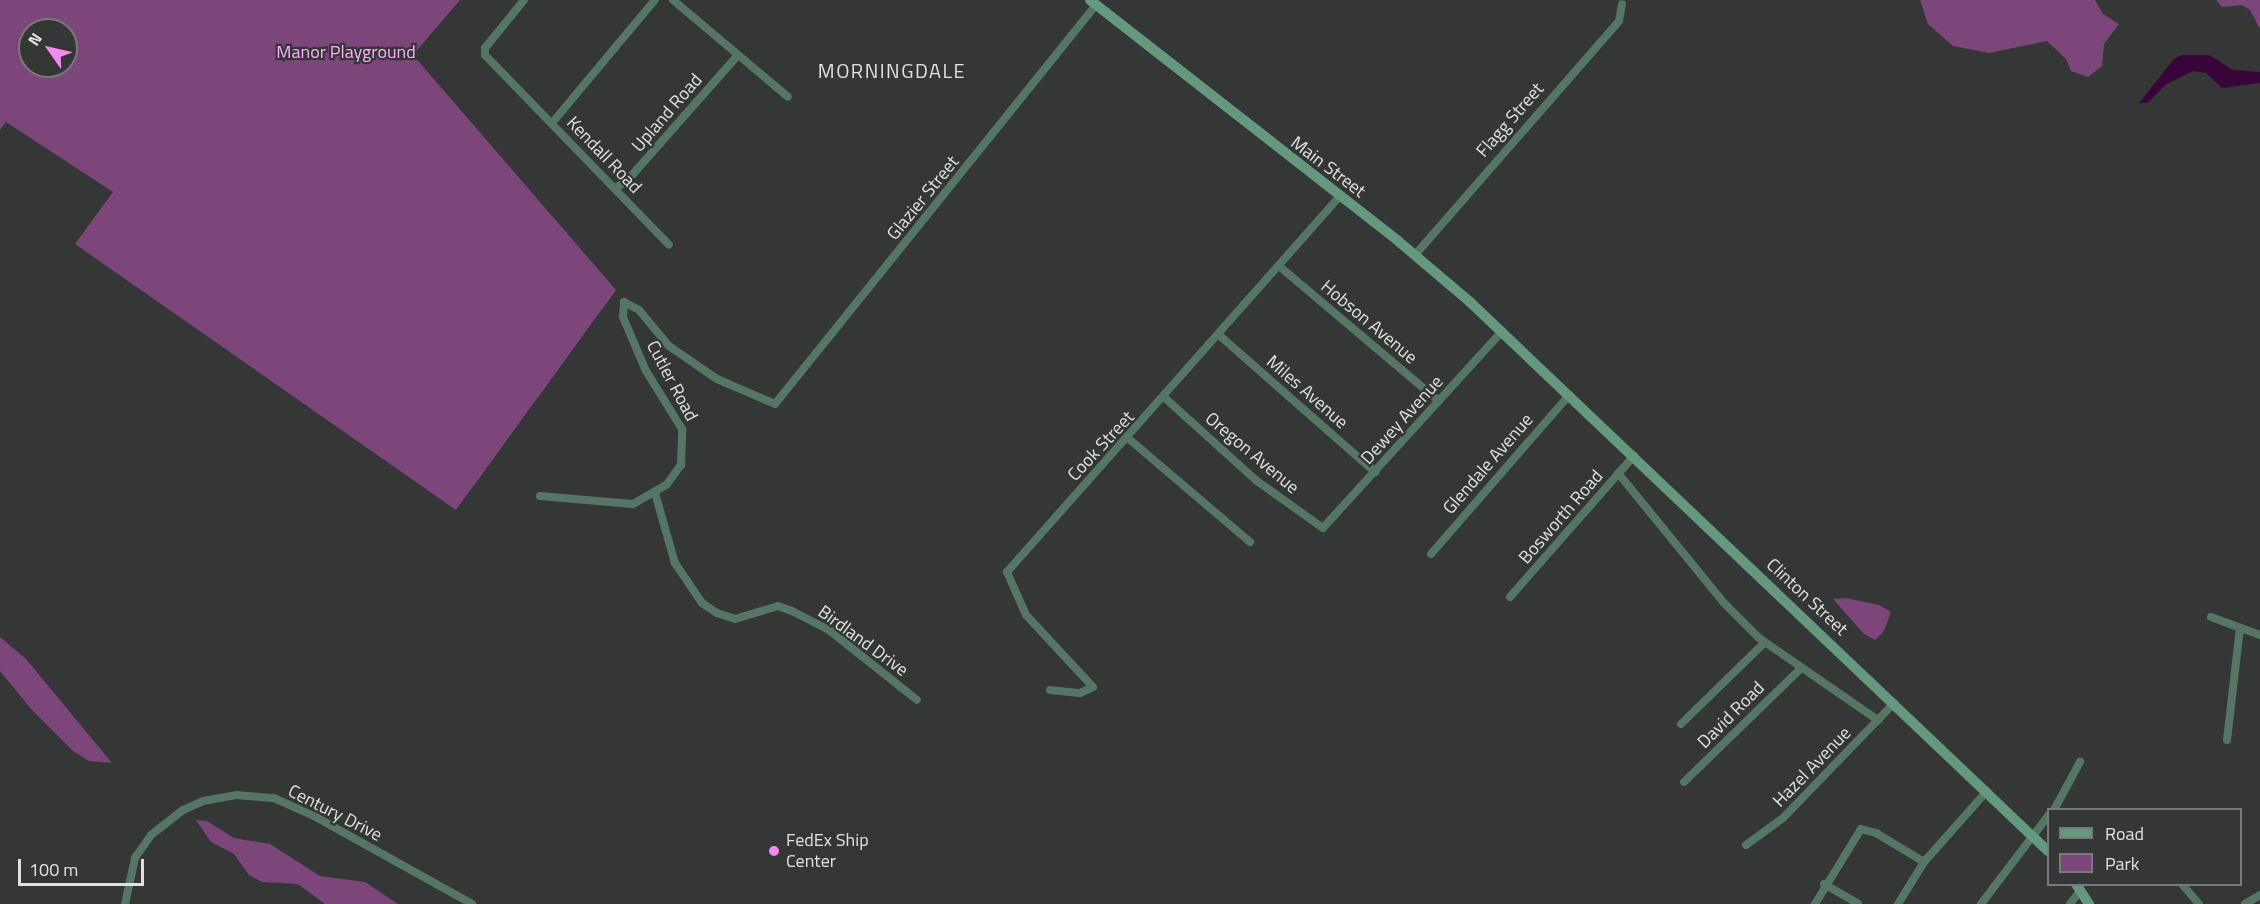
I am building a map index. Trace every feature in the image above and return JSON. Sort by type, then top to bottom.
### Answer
[{"type":"main road","name":"Main Street","points":[[1093,2],[1415,255],[1503,331],[1541,368]]},
{"type":"main road","name":"Clinton Street","points":[[1541,368],[2047,849]]},
{"type":"main road","points":[[2078,888],[2089,904]]},
{"type":"street","name":"Kendall Road","points":[[524,0],[484,51],[669,245]]},
{"type":"street","points":[[552,123],[654,0]]},
{"type":"street","points":[[673,0],[788,96]]},
{"type":"street","name":"Glazier Street","points":[[769,403],[775,404],[786,394],[1093,2]]},
{"type":"street","name":"Flagg Street","points":[[1415,255],[1619,21],[1622,4]]},
{"type":"street","name":"Upland Road","points":[[615,188],[626,182],[738,55]]},
{"type":"street","name":"Cook Street","points":[[1050,690],[1080,693],[1093,687],[1026,615],[1006,572],[1129,439],[1340,196]]},
{"type":"street","name":"Hobson Avenue","points":[[1280,266],[1439,401]]},
{"type":"street","name":"Cutler Road","points":[[540,496],[624,506],[655,493],[681,465],[684,438],[646,371],[623,317],[624,302],[639,309],[664,340],[683,355],[734,388],[769,403]]},
{"type":"street","name":"Dewey Avenue","points":[[1323,528],[1503,331]]},
{"type":"street","name":"Miles Avenue","points":[[1219,335],[1375,472]]},
{"type":"street","name":"Glendale Avenue","points":[[1431,554],[1569,394]]},
{"type":"street","name":"Oregon Avenue","points":[[1165,398],[1257,481],[1323,528]]},
{"type":"street","points":[[1129,439],[1250,542]]},
{"type":"street","name":"Bosworth Road","points":[[1510,597],[1634,456]]},
{"type":"street","points":[[1618,473],[1725,604],[1765,642],[1800,669],[1878,720]]},
{"type":"street","name":"Birdland Drive","points":[[655,493],[675,563],[702,603],[735,619],[778,606],[792,610],[829,630],[917,700]]},
{"type":"street","points":[[2211,617],[2260,635]]},
{"type":"street","points":[[2227,740],[2240,628]]},
{"type":"street","points":[[1681,724],[1765,642]]},
{"type":"street","name":"David Road","points":[[1684,782],[1800,669]]},
{"type":"street","name":"Hazel Avenue","points":[[1746,845],[1783,819],[1894,703]]},
{"type":"street","points":[[2055,808],[2080,762]]},
{"type":"street","points":[[1898,904],[1924,862],[1987,791]]},
{"type":"street","name":"Century Drive","points":[[125,904],[135,858],[151,835],[183,810],[203,801],[237,795],[274,798],[314,816],[472,904]]},
{"type":"street","points":[[1981,904],[2047,818]]},
{"type":"street","points":[[1815,904],[1824,884],[1861,829],[1876,833],[1924,862]]},
{"type":"street","points":[[1824,884],[1858,904]]},
{"type":"street","points":[[2183,886],[2199,904]]},
{"type":"street","points":[[2070,904],[2078,888]]},
{"type":"street","points":[[2245,904],[2260,895]]},
{"type":"green space","name":"Manor Playground","points":[[0,0],[460,0],[413,55],[616,290],[456,510],[75,244],[113,192],[6,122],[0,130]]},
{"type":"green space","points":[[1920,0],[2095,0],[2103,14],[2119,24],[2104,44],[2102,66],[2088,77],[2071,71],[2066,59],[2047,41],[1989,53],[1953,46],[1928,24]]},
{"type":"green space","points":[[2216,0],[2260,0],[2260,29],[2250,10],[2242,5],[2222,7]]},
{"type":"green space","points":[[1846,598],[1879,605],[1891,612],[1884,631],[1875,640],[1864,634],[1833,599]]},
{"type":"green space","points":[[0,637],[26,659],[112,763],[89,761],[73,751],[32,710],[0,671]]},
{"type":"green space","points":[[196,820],[207,821],[234,838],[270,844],[320,876],[365,882],[398,904],[325,904],[298,884],[262,882],[249,875],[234,854],[211,842]]},
{"type":"shaded area","points":[[2182,55],[2209,55],[2233,70],[2260,72],[2260,83],[2222,88],[2206,73],[2193,71],[2165,85],[2148,103],[2139,103],[2174,59]]},
{"type":"place","name":"FedEx Ship Center","points":[[774,851]]},
{"type":"district","name":"MORNINGDALE","points":[[892,70]]}]
